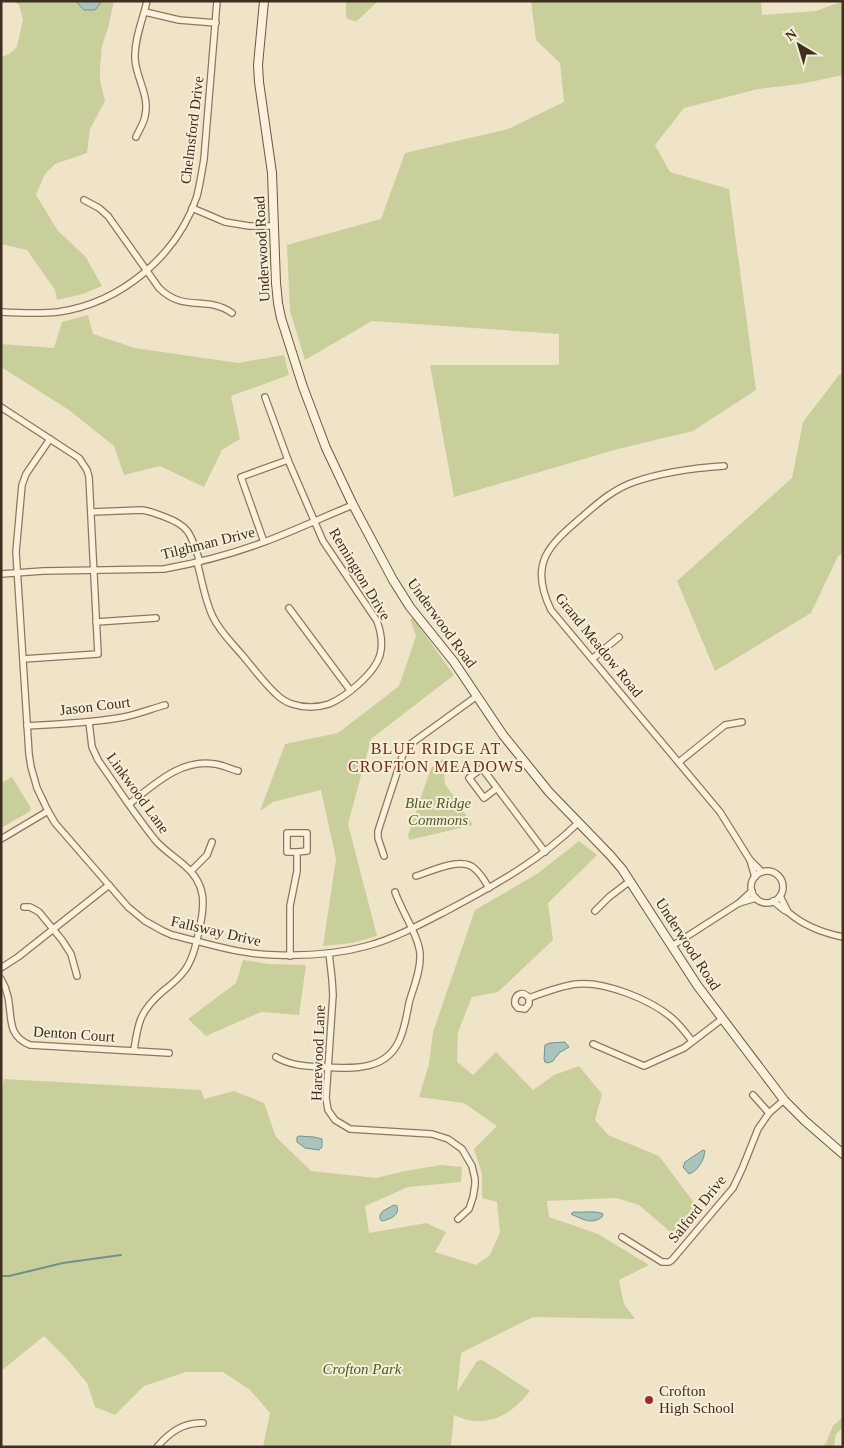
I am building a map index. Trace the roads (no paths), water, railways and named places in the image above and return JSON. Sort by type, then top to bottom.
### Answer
[{"type":"street","points":[[136,137],[145,117],[146,109],[144,93],[135,60],[135,49],[147,1]]},
{"type":"street","name":"Chelmsford Drive","points":[[1,312],[47,313],[79,308],[98,301],[130,284],[168,249],[192,208],[199,187],[204,158],[217,1]]},
{"type":"street","name":"Underwood Road","points":[[264,1],[258,65],[260,99],[272,173],[276,283],[281,318],[318,428],[353,505],[402,594],[454,662],[508,742],[549,792],[610,855],[630,881],[697,985],[784,1100],[843,1154]]},
{"type":"street","points":[[145,12],[179,20],[216,23]]},
{"type":"street","points":[[84,200],[99,208],[108,216],[159,288],[170,297],[185,303],[220,306],[232,313]]},
{"type":"street","points":[[192,208],[225,222],[249,226],[274,226]]},
{"type":"street","name":"Remington Drive","points":[[91,512],[142,510],[184,526],[191,535],[210,610],[219,628],[277,695],[290,704],[300,707],[329,704],[338,699],[371,672],[380,656],[382,640],[380,630],[372,613],[327,547],[288,460],[265,398]]},
{"type":"street","points":[[1,407],[79,458],[89,477],[98,654],[23,659]]},
{"type":"street","name":"Fallsway Drive","points":[[50,438],[26,474],[22,485],[16,552],[31,767],[37,788],[55,823],[128,907],[145,922],[163,932],[263,955],[290,956],[329,953],[366,946],[412,929],[489,888],[545,852],[578,823]]},
{"type":"street","points":[[264,542],[241,477],[288,460]]},
{"type":"street","name":"Grand Meadow Road","points":[[724,466],[678,470],[618,489],[605,497],[555,540],[542,566],[541,582],[544,596],[551,610],[720,812],[750,860],[762,872]]},
{"type":"street","name":"Tilghman Drive","points":[[1,574],[43,570],[164,569],[199,562],[264,542],[353,505]]},
{"type":"street","points":[[289,608],[350,690]]},
{"type":"street","points":[[96,622],[156,618]]},
{"type":"street","points":[[592,659],[619,637]]},
{"type":"street","points":[[384,856],[378,838],[378,831],[405,748],[477,696]]},
{"type":"street","name":"Jason Court","points":[[27,726],[89,722],[125,717],[165,705]]},
{"type":"street","name":"Linkwood Lane","points":[[89,722],[94,753],[155,840],[191,871],[198,881],[204,897],[203,915],[197,941],[189,963],[185,971],[153,1000],[144,1011],[137,1028],[134,1050]]},
{"type":"street","points":[[679,762],[725,725],[742,722]]},
{"type":"street","points":[[129,804],[169,774],[187,766],[215,764],[238,771]]},
{"type":"street","points":[[497,788],[484,798],[469,778],[482,768],[497,788],[545,852]]},
{"type":"street","points":[[1,839],[48,812]]},
{"type":"street","points":[[287,833],[307,833],[307,851],[297,852],[287,852],[287,833]]},
{"type":"street","points":[[191,871],[207,855],[212,842]]},
{"type":"street","points":[[290,956],[290,906],[297,871],[297,852]]},
{"type":"street","name":"Grand Meadow Road","points":[[750,860],[755,877]]},
{"type":"street","points":[[416,876],[463,863],[476,869],[489,888]]},
{"type":"street","points":[[773,902],[780,896],[783,888],[782,879],[772,871],[762,872],[755,877],[752,883],[752,891],[756,898],[763,902],[773,902],[796,919],[815,929],[843,937]]},
{"type":"street","points":[[595,911],[603,902],[630,881]]},
{"type":"street","points":[[1,968],[18,957],[109,885]]},
{"type":"street","points":[[739,904],[752,891]]},
{"type":"street","points":[[276,1057],[293,1065],[354,1069],[381,1061],[392,1052],[401,1037],[420,960],[420,953],[412,929],[395,892]]},
{"type":"street","points":[[780,896],[788,912]]},
{"type":"street","points":[[672,946],[739,904],[756,898]]},
{"type":"street","points":[[24,907],[30,907],[39,912],[53,929],[67,948],[77,976]]},
{"type":"street","name":"Harewood Lane","points":[[329,953],[333,987],[327,1105],[331,1115],[339,1124],[350,1129],[432,1134],[448,1139],[462,1149],[472,1166],[475,1185],[469,1209],[458,1219]]},
{"type":"street","name":"Denton Court","points":[[1,979],[7,994],[6,1030],[17,1041],[30,1045],[169,1053]]},
{"type":"street","points":[[529,998],[556,988],[577,984],[608,986],[666,1013],[692,1041]]},
{"type":"street","points":[[593,1044],[644,1066],[679,1051],[722,1019]]},
{"type":"street","points":[[753,1095],[769,1113]]},
{"type":"street","name":"Salford Drive","points":[[622,1237],[662,1262],[672,1260],[733,1188],[758,1129],[769,1113],[784,1100]]},
{"type":"street","points":[[157,1447],[169,1435],[183,1426],[194,1422],[202,1423]]},
{"type":"water","points":[[76,1],[102,1],[95,10],[84,10]]},
{"type":"water","points":[[565,1042],[569,1047],[559,1053],[553,1061],[545,1062],[545,1045]]},
{"type":"water","points":[[297,1137],[322,1139],[322,1147],[319,1150],[305,1148],[297,1142]]},
{"type":"water","points":[[703,1150],[705,1151],[700,1165],[689,1174],[683,1167],[685,1162]]},
{"type":"water","points":[[394,1205],[398,1209],[396,1215],[382,1221],[380,1215],[383,1211]]},
{"type":"water","points":[[573,1212],[603,1214],[602,1217],[591,1221],[571,1214]]},
{"type":"waterway","points":[[1,1276],[9,1276],[63,1263],[121,1255]]},
{"type":"place","name":"Crofton High School","points":[[649,1400]]},
{"type":"district","name":"BLUE RIDGE AT CROFTON MEADOWS","points":[[436,757]]},
{"type":"park label","name":"Blue Ridge Commons","points":[[438,812]]},
{"type":"park label","name":"Crofton Park","points":[[362,1369]]}]
